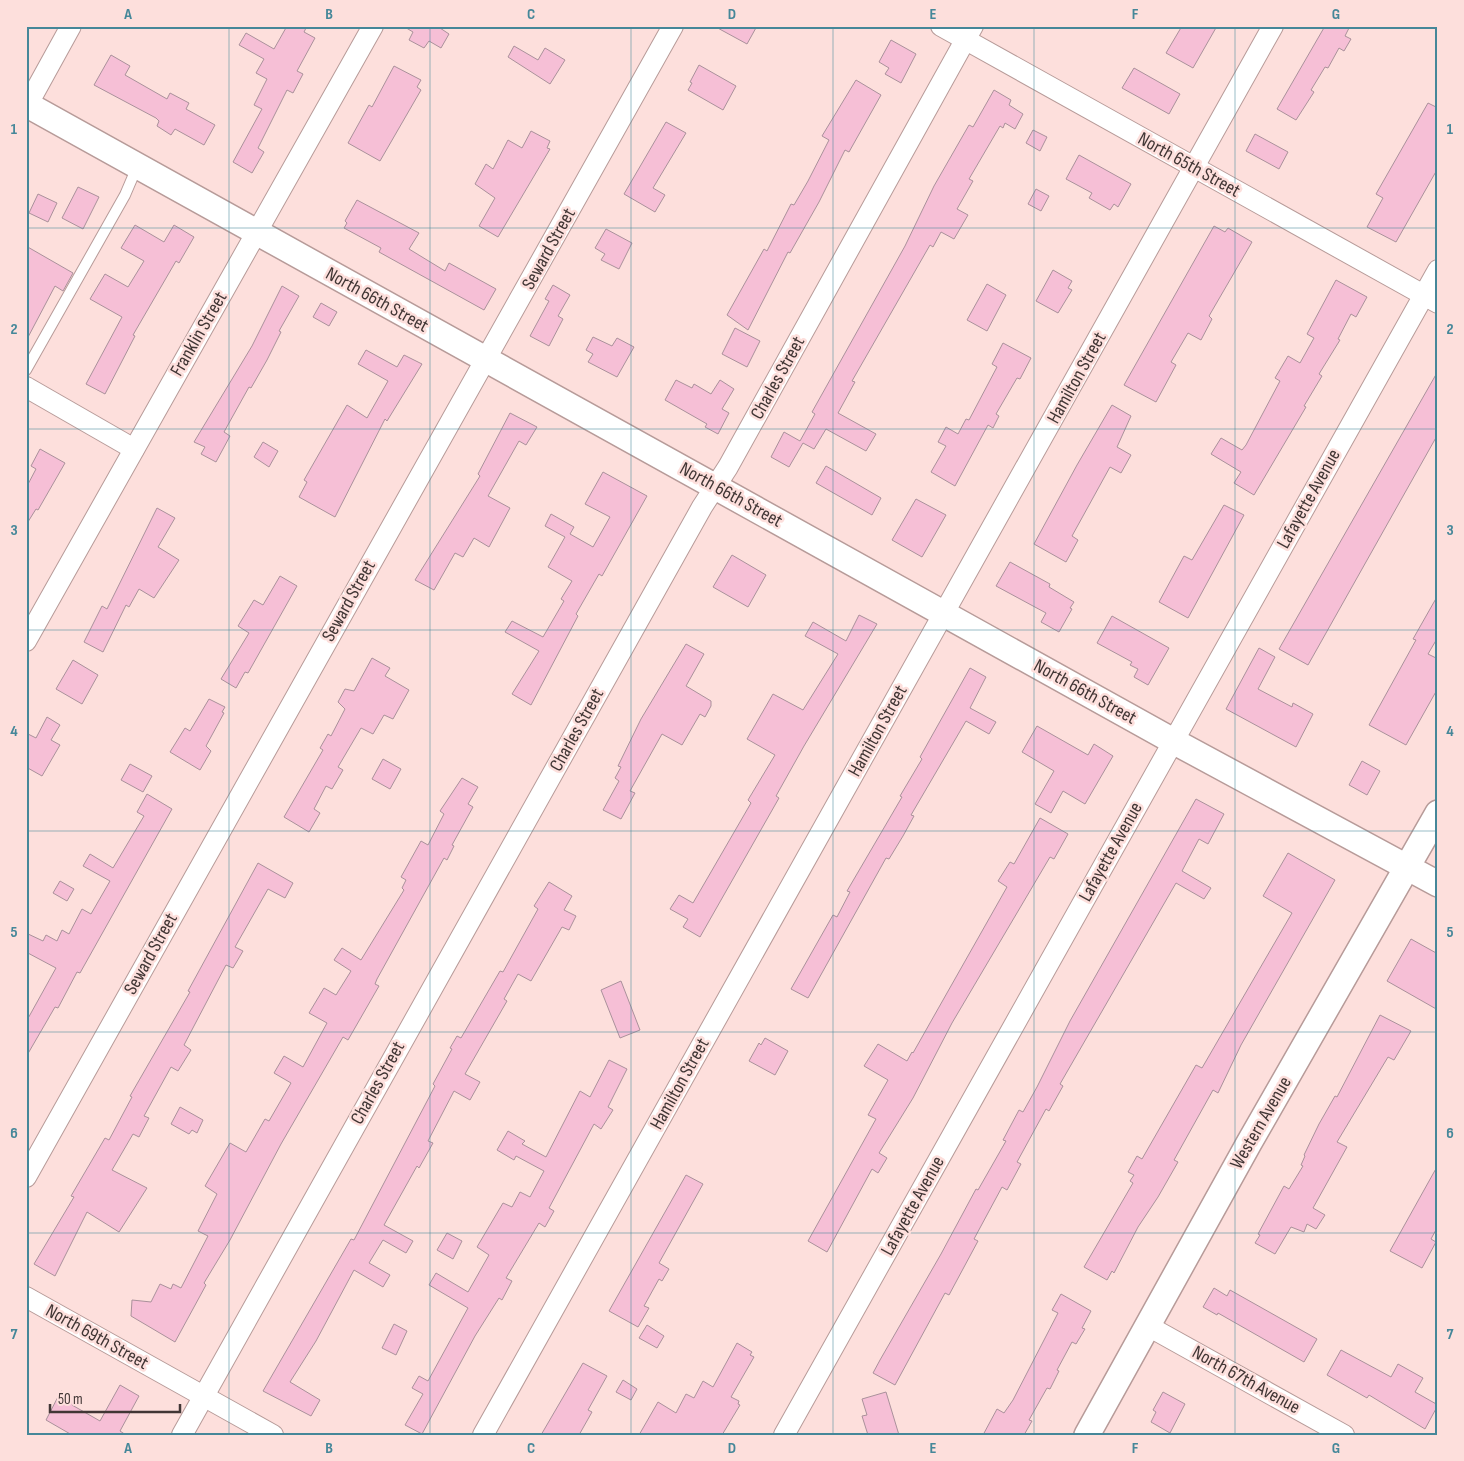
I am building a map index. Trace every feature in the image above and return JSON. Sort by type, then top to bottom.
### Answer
[{"type":"street","points":[[27,104],[71,26]]},
{"type":"street","name":"Franklin Street","points":[[26,641],[373,26]]},
{"type":"street","name":"Seward Street","points":[[26,1177],[673,26]]},
{"type":"street","name":"North 65th Street","points":[[941,26],[970,33],[1194,168],[1431,299]]},
{"type":"street","name":"Hamilton Street","points":[[483,1435],[1273,26]]},
{"type":"street","name":"Charles Street","points":[[182,1435],[429,992],[716,487],[970,33]]},
{"type":"street","name":"North 66th Street","points":[[27,104],[1173,741],[1407,869],[1438,884]]},
{"type":"street","name":"Lafayette Avenue","points":[[784,1435],[1173,741],[1431,299],[1438,270]]},
{"type":"street","points":[[26,388],[134,449]]},
{"type":"street","name":"Western Avenue","points":[[1087,1435],[1249,1143],[1438,813]]},
{"type":"street","name":"North 69th Street","points":[[26,1297],[273,1435]]},
{"type":"street","name":"North 67th Avenue","points":[[1148,1326],[1344,1435]]},
{"type":"lane","points":[[26,370],[125,195],[138,166]]},
{"type":"building","points":[[287,26],[307,26],[304,32],[315,38],[297,71],[303,74],[293,93],[287,90],[258,148],[264,152],[252,173],[233,162],[262,109],[254,105],[267,79],[256,73],[264,59],[239,45],[246,33],[274,49]]},
{"type":"building","points":[[403,26],[437,26],[449,34],[441,48],[429,41],[424,48],[409,40],[413,32]]},
{"type":"building","points":[[714,26],[757,26],[747,44]]},
{"type":"building","points":[[1182,26],[1217,26],[1193,68],[1166,53]]},
{"type":"building","points":[[1325,26],[1350,26],[1345,36],[1351,39],[1344,51],[1339,48],[1328,68],[1325,67],[1311,90],[1314,92],[1296,120],[1277,109]]},
{"type":"building","points":[[891,40],[916,54],[901,83],[885,74],[889,68],[879,62]]},
{"type":"building","points":[[514,46],[538,60],[545,48],[565,60],[550,84],[508,57]]},
{"type":"building","points":[[111,55],[130,66],[125,75],[167,99],[170,93],[189,103],[186,109],[215,125],[204,145],[175,129],[171,135],[157,126],[159,121],[156,118],[94,85]]},
{"type":"building","points":[[699,65],[736,86],[723,110],[688,90]]},
{"type":"building","points":[[394,66],[421,80],[417,87],[421,90],[380,161],[348,143],[369,105],[372,107]]},
{"type":"building","points":[[1134,68],[1180,94],[1169,114],[1122,88]]},
{"type":"building","points":[[856,80],[881,95],[849,152],[845,150],[819,202],[790,253],[788,252],[748,330],[727,315],[764,249],[767,251],[791,204],[794,205],[808,181],[829,140],[822,136]]},
{"type":"building","points":[[994,90],[1011,100],[1009,105],[1023,114],[1015,129],[1005,123],[1003,128],[1000,126],[969,179],[973,181],[957,209],[968,215],[954,239],[941,232],[933,247],[930,245],[852,381],[855,382],[838,413],[876,434],[866,451],[826,429],[814,449],[803,443],[789,467],[771,457],[784,432],[800,441],[815,414],[812,412],[905,246],[934,186],[969,125],[973,127]]},
{"type":"building","points":[[1428,103],[1438,108],[1438,168],[1396,242],[1367,227],[1383,198],[1376,194]]},
{"type":"building","points":[[666,122],[686,133],[653,188],[665,195],[655,212],[624,194]]},
{"type":"building","points":[[1033,130],[1047,137],[1040,151],[1026,143]]},
{"type":"building","points":[[531,131],[550,141],[547,148],[550,149],[498,237],[479,226],[495,198],[475,184],[486,164],[493,169],[508,140],[522,148]]},
{"type":"building","points":[[1255,134],[1288,152],[1279,169],[1246,151]]},
{"type":"building","points":[[1079,155],[1131,184],[1118,207],[1114,204],[1110,210],[1089,198],[1092,193],[1066,179]]},
{"type":"building","points":[[78,187],[99,197],[83,229],[62,218]]},
{"type":"building","points":[[1036,189],[1049,196],[1041,211],[1028,204]]},
{"type":"building","points":[[38,194],[57,203],[48,222],[29,213]]},
{"type":"building","points":[[357,200],[419,233],[409,249],[445,271],[449,263],[496,289],[484,310],[379,252],[381,248],[344,228],[347,223],[345,221]]},
{"type":"building","points":[[135,225],[164,242],[174,225],[194,237],[179,263],[176,261],[133,335],[135,336],[105,394],[86,384],[122,317],[90,299],[105,274],[128,287],[144,261],[121,248]]},
{"type":"building","points":[[1214,226],[1225,232],[1228,228],[1252,242],[1209,316],[1212,319],[1201,340],[1188,333],[1171,362],[1176,365],[1156,402],[1124,385]]},
{"type":"building","points":[[606,229],[632,243],[619,269],[601,260],[605,254],[595,248]]},
{"type":"building","points":[[26,246],[73,273],[63,291],[55,286],[26,341]]},
{"type":"building","points":[[1053,270],[1072,281],[1068,288],[1072,290],[1058,313],[1036,301]]},
{"type":"building","points":[[1336,280],[1367,297],[1356,317],[1351,314],[1338,339],[1340,340],[1319,374],[1322,376],[1304,406],[1306,407],[1254,495],[1234,483],[1241,472],[1211,454],[1221,438],[1242,450],[1246,445],[1280,381],[1275,378],[1288,356],[1300,363],[1314,338],[1307,334]]},
{"type":"building","points":[[987,284],[1006,295],[987,331],[967,320]]},
{"type":"building","points":[[553,285],[570,295],[558,316],[563,319],[549,346],[530,336],[549,301],[545,299]]},
{"type":"building","points":[[282,286],[299,296],[279,331],[281,332],[267,360],[251,388],[249,387],[224,432],[230,436],[216,462],[201,454],[205,447],[194,442],[252,346]]},
{"type":"building","points":[[321,303],[337,312],[329,326],[313,317]]},
{"type":"building","points":[[735,328],[760,341],[747,367],[722,354]]},
{"type":"building","points":[[593,337],[612,346],[617,338],[634,347],[617,377],[588,362],[593,354],[586,350]]},
{"type":"building","points":[[1003,343],[1031,358],[1020,379],[1017,378],[996,414],[999,416],[993,428],[988,425],[955,486],[931,472],[946,446],[938,442],[946,427],[958,434],[966,419],[969,420],[997,367],[992,364]]},
{"type":"building","points":[[366,350],[397,367],[404,355],[422,364],[387,421],[385,419],[335,517],[299,497],[307,482],[304,480],[347,405],[367,418],[388,381],[358,364]]},
{"type":"building","points":[[1438,371],[1438,434],[1308,665],[1279,649]]},
{"type":"building","points":[[676,380],[692,388],[694,384],[711,394],[720,380],[734,389],[722,409],[729,413],[718,434],[705,427],[707,424],[665,400]]},
{"type":"building","points":[[1112,405],[1131,416],[1117,447],[1131,455],[1121,473],[1110,467],[1072,536],[1078,540],[1066,562],[1034,544]]},
{"type":"building","points":[[510,413],[537,427],[526,445],[519,441],[488,496],[510,508],[489,547],[474,538],[463,557],[455,553],[434,590],[415,580],[480,476],[478,474]]},
{"type":"building","points":[[263,442],[278,451],[269,467],[254,457]]},
{"type":"building","points":[[40,449],[65,463],[38,510],[36,509],[26,525],[26,488],[36,469],[31,466]]},
{"type":"building","points":[[826,466],[881,498],[872,515],[816,483]]},
{"type":"building","points":[[603,472],[647,496],[602,576],[599,574],[576,614],[578,616],[531,705],[512,694],[539,651],[505,632],[512,621],[543,637],[564,601],[561,599],[572,581],[548,567],[565,537],[545,526],[551,514],[574,527],[570,534],[593,547],[610,517],[585,504]]},
{"type":"building","points":[[916,499],[946,515],[922,557],[892,540]]},
{"type":"building","points":[[1224,505],[1244,515],[1188,618],[1159,602],[1184,556],[1192,560]]},
{"type":"building","points":[[157,508],[175,518],[158,547],[179,560],[154,598],[139,589],[129,607],[126,605],[103,652],[84,642],[102,606],[107,609]]},
{"type":"building","points":[[732,555],[766,575],[748,607],[713,587]]},
{"type":"building","points":[[1010,562],[1050,584],[1049,587],[1074,602],[1059,632],[1041,622],[1046,613],[996,586]]},
{"type":"building","points":[[280,576],[297,586],[248,673],[245,672],[236,688],[221,679],[249,633],[238,626],[254,600],[263,605]]},
{"type":"building","points":[[1438,595],[1438,637],[1428,654],[1438,659],[1438,688],[1406,745],[1369,725],[1416,640],[1413,639]]},
{"type":"building","points":[[859,615],[877,624],[804,746],[776,796],[779,798],[700,937],[683,927],[688,919],[670,909],[679,895],[693,903],[751,803],[748,800],[775,755],[747,739],[773,694],[803,710],[838,654],[805,636],[813,622],[846,641]]},
{"type":"building","points":[[1112,616],[1169,648],[1148,685],[1134,677],[1138,669],[1130,665],[1132,662],[1097,643]]},
{"type":"building","points":[[686,644],[704,654],[686,686],[711,701],[711,706],[705,717],[700,714],[682,745],[662,734],[630,791],[635,793],[621,819],[603,810],[619,781],[615,778],[621,767],[618,766],[641,719]]},
{"type":"building","points":[[1259,648],[1275,657],[1258,689],[1292,707],[1293,703],[1313,714],[1296,747],[1226,709]]},
{"type":"building","points":[[372,658],[390,668],[385,676],[409,690],[393,719],[384,715],[373,734],[361,728],[338,767],[343,770],[332,789],[326,786],[314,809],[320,813],[309,832],[284,817],[323,750],[320,748],[328,734],[331,736],[345,709],[338,702],[345,689],[354,691]]},
{"type":"building","points":[[73,660],[98,675],[82,704],[56,689]]},
{"type":"building","points":[[970,668],[986,677],[970,708],[996,722],[989,734],[966,721],[911,815],[914,816],[903,836],[889,859],[886,858],[808,998],[791,989],[833,915],[837,917],[850,892],[847,891],[902,797],[900,796],[922,759],[920,757]]},
{"type":"building","points":[[209,699],[225,707],[222,712],[224,713],[206,746],[211,751],[200,770],[170,752],[185,728],[190,731]]},
{"type":"building","points":[[47,717],[60,725],[51,740],[60,745],[42,776],[26,767],[26,733],[36,738]]},
{"type":"building","points":[[1037,726],[1088,755],[1094,744],[1113,756],[1085,804],[1063,791],[1051,813],[1035,804],[1054,771],[1022,752]]},
{"type":"building","points":[[383,759],[401,769],[390,789],[372,779]]},
{"type":"building","points":[[1362,761],[1380,771],[1367,795],[1349,785]]},
{"type":"building","points":[[130,764],[152,776],[143,792],[121,780]]},
{"type":"building","points":[[462,778],[478,787],[468,804],[473,807],[452,845],[454,846],[447,860],[444,858],[377,979],[375,984],[379,986],[348,1040],[343,1037],[281,1144],[230,1240],[204,1283],[206,1285],[175,1342],[131,1316],[132,1300],[151,1302],[160,1284],[171,1289],[173,1284],[181,1288],[208,1236],[198,1231],[217,1194],[205,1186],[230,1143],[246,1152],[265,1119],[269,1121],[291,1083],[274,1073],[284,1056],[303,1067],[327,1023],[309,1013],[324,988],[336,995],[351,971],[334,960],[342,948],[361,960],[404,890],[402,888],[406,880],[401,877],[421,841],[428,845],[444,814],[440,811]]},
{"type":"building","points":[[147,794],[172,809],[80,973],[77,972],[58,1008],[55,1007],[26,1057],[26,1022],[56,968],[26,952],[26,933],[43,941],[46,935],[57,941],[62,930],[69,934],[82,909],[91,914],[110,881],[83,866],[90,854],[113,868],[144,816],[137,812]]},
{"type":"building","points":[[1196,799],[1224,814],[1208,844],[1199,839],[1182,871],[1211,888],[1204,899],[1176,883],[1060,1084],[1063,1086],[1049,1111],[1046,1109],[1017,1162],[1021,1164],[1007,1190],[1002,1187],[974,1239],[978,1241],[949,1295],[945,1293],[895,1385],[873,1373],[976,1189],[978,1190],[1006,1141],[1003,1140],[1019,1110],[1023,1112],[1070,1021]]},
{"type":"building","points":[[1040,818],[1068,834],[1054,859],[1050,857],[952,1023],[913,1098],[879,1153],[887,1158],[878,1173],[872,1169],[827,1252],[808,1241],[876,1119],[868,1115],[888,1080],[864,1066],[878,1044],[907,1061],[913,1053],[1007,887],[998,881],[1010,862],[1014,864]]},
{"type":"building","points":[[1288,853],[1335,880],[1241,1045],[1218,1093],[1213,1090],[1174,1160],[1178,1162],[1138,1227],[1114,1273],[1112,1271],[1107,1280],[1084,1267],[1133,1183],[1130,1181],[1134,1175],[1128,1172],[1137,1156],[1142,1159],[1196,1065],[1202,1068],[1292,913],[1263,896]]},
{"type":"building","points":[[258,863],[293,883],[285,898],[268,889],[235,947],[243,951],[233,968],[226,965],[184,1045],[191,1050],[178,1071],[171,1067],[144,1116],[149,1118],[139,1137],[133,1134],[112,1170],[147,1188],[119,1232],[87,1212],[55,1276],[34,1264],[74,1197],[71,1196],[105,1138],[109,1140],[132,1097],[130,1096],[190,992],[188,991]]},
{"type":"building","points":[[60,881],[74,889],[67,901],[53,893]]},
{"type":"building","points":[[549,882],[572,896],[564,910],[576,916],[569,930],[562,927],[531,981],[518,974],[504,999],[507,1001],[465,1074],[480,1082],[470,1100],[454,1091],[428,1141],[433,1143],[419,1168],[417,1166],[384,1225],[413,1241],[406,1253],[383,1240],[369,1263],[390,1275],[383,1287],[354,1270],[316,1341],[290,1382],[320,1400],[311,1416],[263,1391],[351,1239],[354,1240],[435,1086],[433,1084],[452,1049],[450,1048],[457,1036],[461,1038],[500,971],[503,972],[538,909],[534,906]]},
{"type":"building","points":[[1411,939],[1438,954],[1438,1010],[1387,981]]},
{"type":"building","points":[[621,981],[640,1030],[620,1038],[601,990]]},
{"type":"building","points":[[1380,1015],[1411,1031],[1394,1060],[1388,1057],[1337,1142],[1347,1147],[1313,1208],[1325,1215],[1316,1229],[1307,1224],[1304,1232],[1291,1227],[1275,1254],[1255,1243],[1260,1235],[1258,1234],[1284,1186],[1289,1189],[1303,1166],[1301,1165],[1304,1155],[1319,1124],[1335,1096],[1337,1097]]},
{"type":"building","points":[[765,1038],[788,1051],[775,1075],[749,1061],[759,1043],[761,1045]]},
{"type":"building","points":[[609,1060],[627,1069],[608,1107],[613,1110],[601,1129],[594,1124],[549,1208],[554,1211],[545,1227],[539,1223],[506,1278],[512,1281],[502,1300],[499,1298],[475,1336],[422,1434],[405,1425],[423,1394],[412,1388],[419,1376],[428,1381],[468,1308],[429,1285],[436,1273],[468,1292],[489,1255],[477,1247],[503,1203],[512,1207],[520,1192],[530,1197],[544,1171],[516,1156],[514,1160],[497,1150],[508,1131],[525,1141],[522,1144],[546,1157],[580,1091],[590,1097]]},
{"type":"building","points":[[180,1107],[203,1120],[197,1133],[192,1130],[189,1134],[171,1124]]},
{"type":"building","points":[[1438,1165],[1438,1226],[1431,1239],[1436,1242],[1422,1268],[1390,1251]]},
{"type":"building","points":[[686,1175],[703,1184],[659,1263],[669,1269],[662,1281],[659,1279],[644,1306],[649,1308],[638,1327],[609,1311]]},
{"type":"building","points":[[447,1233],[462,1241],[453,1259],[437,1250]]},
{"type":"building","points":[[1214,1288],[1227,1296],[1230,1290],[1317,1339],[1304,1362],[1218,1313],[1217,1315],[1203,1307]]},
{"type":"building","points":[[1061,1294],[1091,1311],[1082,1328],[1085,1329],[1076,1344],[1072,1342],[1057,1370],[1059,1371],[1050,1389],[1047,1388],[1029,1420],[1032,1421],[1024,1435],[983,1435],[997,1409],[1004,1413],[1013,1400],[1058,1313],[1052,1310]]},
{"type":"building","points":[[394,1324],[407,1331],[396,1355],[382,1348]]},
{"type":"building","points":[[647,1325],[664,1336],[657,1348],[639,1338]]},
{"type":"building","points":[[737,1343],[752,1352],[750,1355],[754,1357],[731,1397],[739,1401],[738,1404],[740,1405],[722,1435],[639,1435],[658,1402],[676,1413],[686,1394],[694,1398],[703,1381],[713,1387]]},
{"type":"building","points":[[1341,1350],[1391,1377],[1398,1364],[1423,1378],[1415,1392],[1438,1405],[1425,1429],[1369,1395],[1367,1398],[1327,1375]]},
{"type":"building","points":[[583,1363],[607,1376],[588,1410],[592,1412],[579,1435],[541,1435]]},
{"type":"building","points":[[623,1380],[637,1389],[631,1400],[616,1392]]},
{"type":"building","points":[[120,1385],[139,1396],[120,1431],[126,1435],[72,1435],[46,1420],[61,1391],[76,1400],[72,1405],[100,1421]]},
{"type":"building","points":[[886,1392],[899,1435],[868,1435],[862,1416],[867,1415],[862,1399]]},
{"type":"building","points":[[1163,1392],[1185,1404],[1170,1433],[1151,1422],[1156,1412],[1153,1410]]}]
